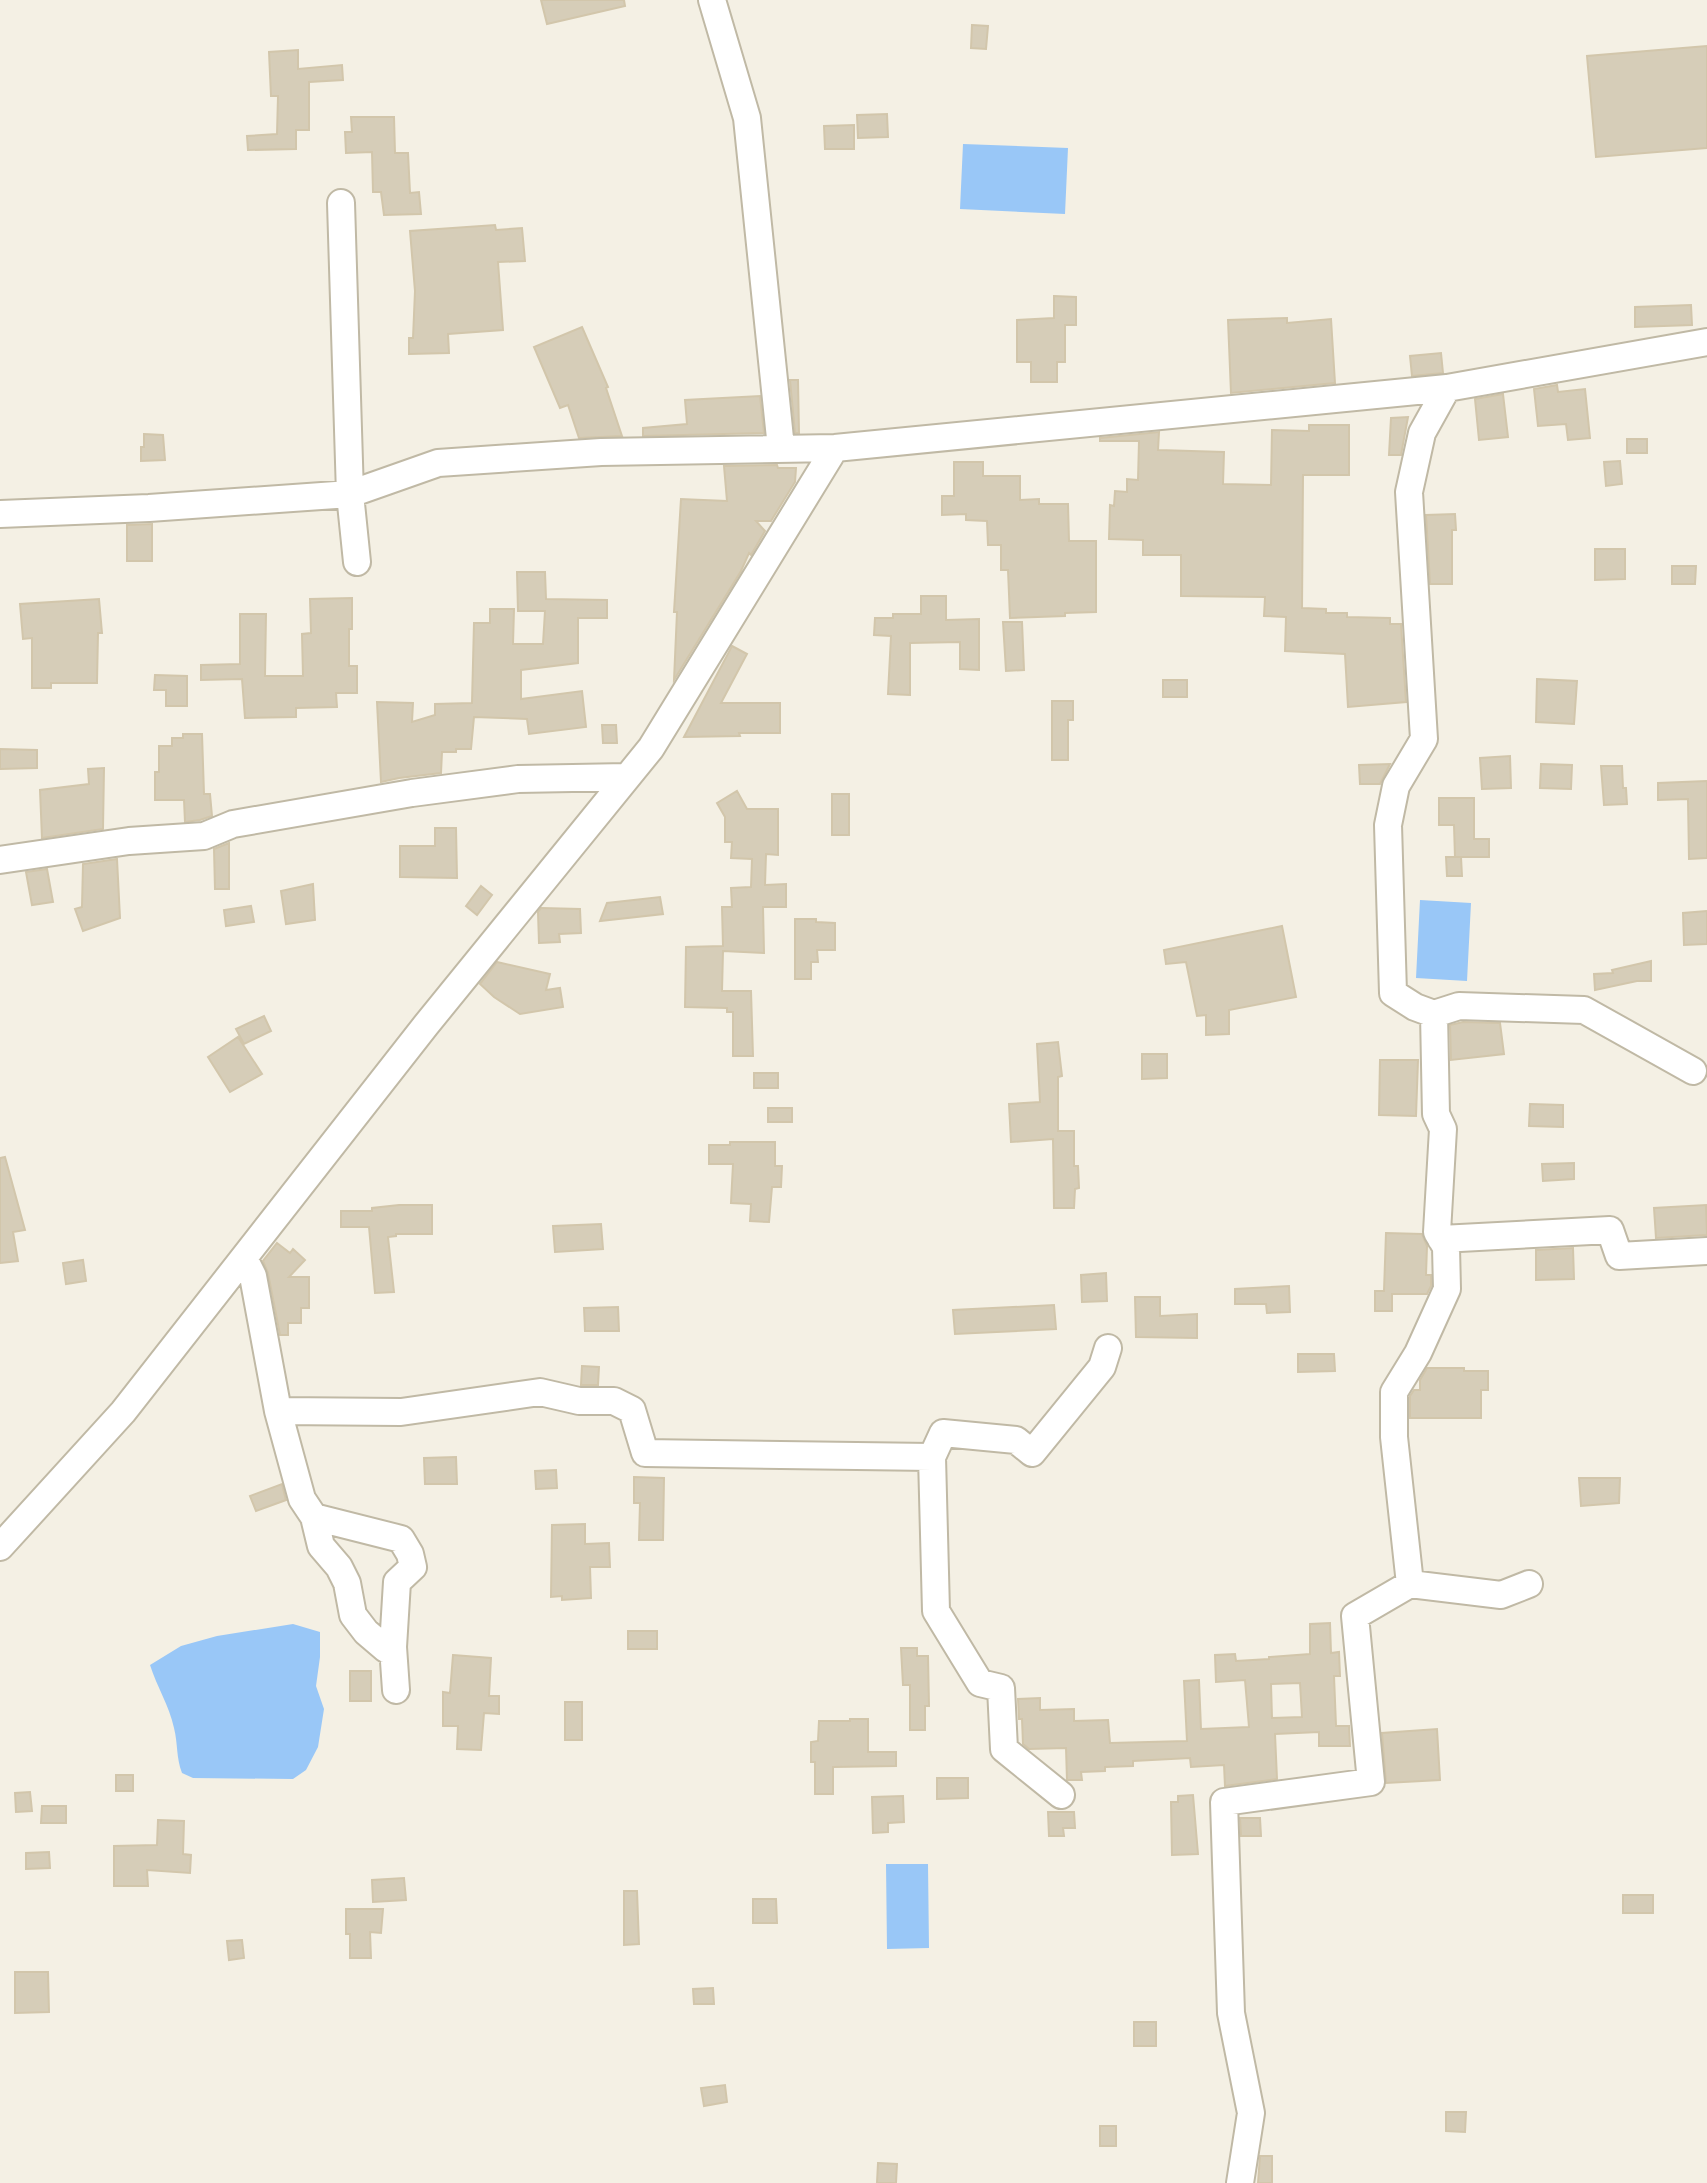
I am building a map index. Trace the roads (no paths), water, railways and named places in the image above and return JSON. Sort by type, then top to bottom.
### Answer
[{"type":"street","points":[[712,0],[747,118],[781,448]]},
{"type":"street","points":[[341,203],[350,495],[356,562]]},
{"type":"street","points":[[0,514],[350,495],[438,463],[601,452],[835,448],[1447,388],[1707,342]]},
{"type":"street","points":[[1447,388],[1422,433],[1409,492],[1424,739],[1396,786],[1388,825],[1393,993],[1415,1007],[1434,1014],[1459,1006],[1584,1010],[1693,1071]]},
{"type":"street","points":[[0,1547],[123,1412],[426,1025],[651,748],[835,448]]},
{"type":"street","points":[[0,860],[129,841],[204,836],[233,824],[412,793],[518,779],[627,777]]},
{"type":"street","points":[[1410,1584],[1394,1437],[1394,1392],[1418,1353],[1447,1289],[1446,1247],[1437,1232],[1443,1129],[1436,1114],[1434,1014]]},
{"type":"street","points":[[1441,1239],[1610,1230],[1619,1255],[1707,1251]]},
{"type":"street","points":[[244,1258],[253,1276],[278,1412],[302,1499],[314,1517],[321,1546],[339,1567],[347,1583],[353,1615],[366,1632],[386,1649],[393,1647]]},
{"type":"street","points":[[1061,1796],[1004,1749],[1001,1688],[980,1683],[936,1611],[932,1457],[943,1433],[1016,1440],[1032,1453],[1102,1367],[1108,1348]]},
{"type":"street","points":[[278,1412],[401,1412],[540,1392],[579,1401],[614,1401],[632,1410],[645,1453],[932,1457]]},
{"type":"street","points":[[314,1517],[401,1539],[410,1554],[414,1567],[397,1583],[393,1647],[396,1690]]},
{"type":"street","points":[[1240,2183],[1251,2113],[1231,2013],[1224,1802],[1371,1782],[1355,1616],[1410,1584],[1501,1595],[1529,1584]]},
{"type":"water","points":[[963,144],[1068,148],[1065,214],[960,209]]},
{"type":"water","points":[[1420,900],[1471,903],[1467,981],[1416,978]]},
{"type":"water","points":[[293,1624],[320,1632],[316,1686],[324,1709],[318,1747],[306,1770],[293,1779],[193,1778],[182,1773],[172,1720],[150,1665],[181,1646],[217,1636]]},
{"type":"water","points":[[886,1864],[928,1864],[929,1948],[887,1949]]}]
